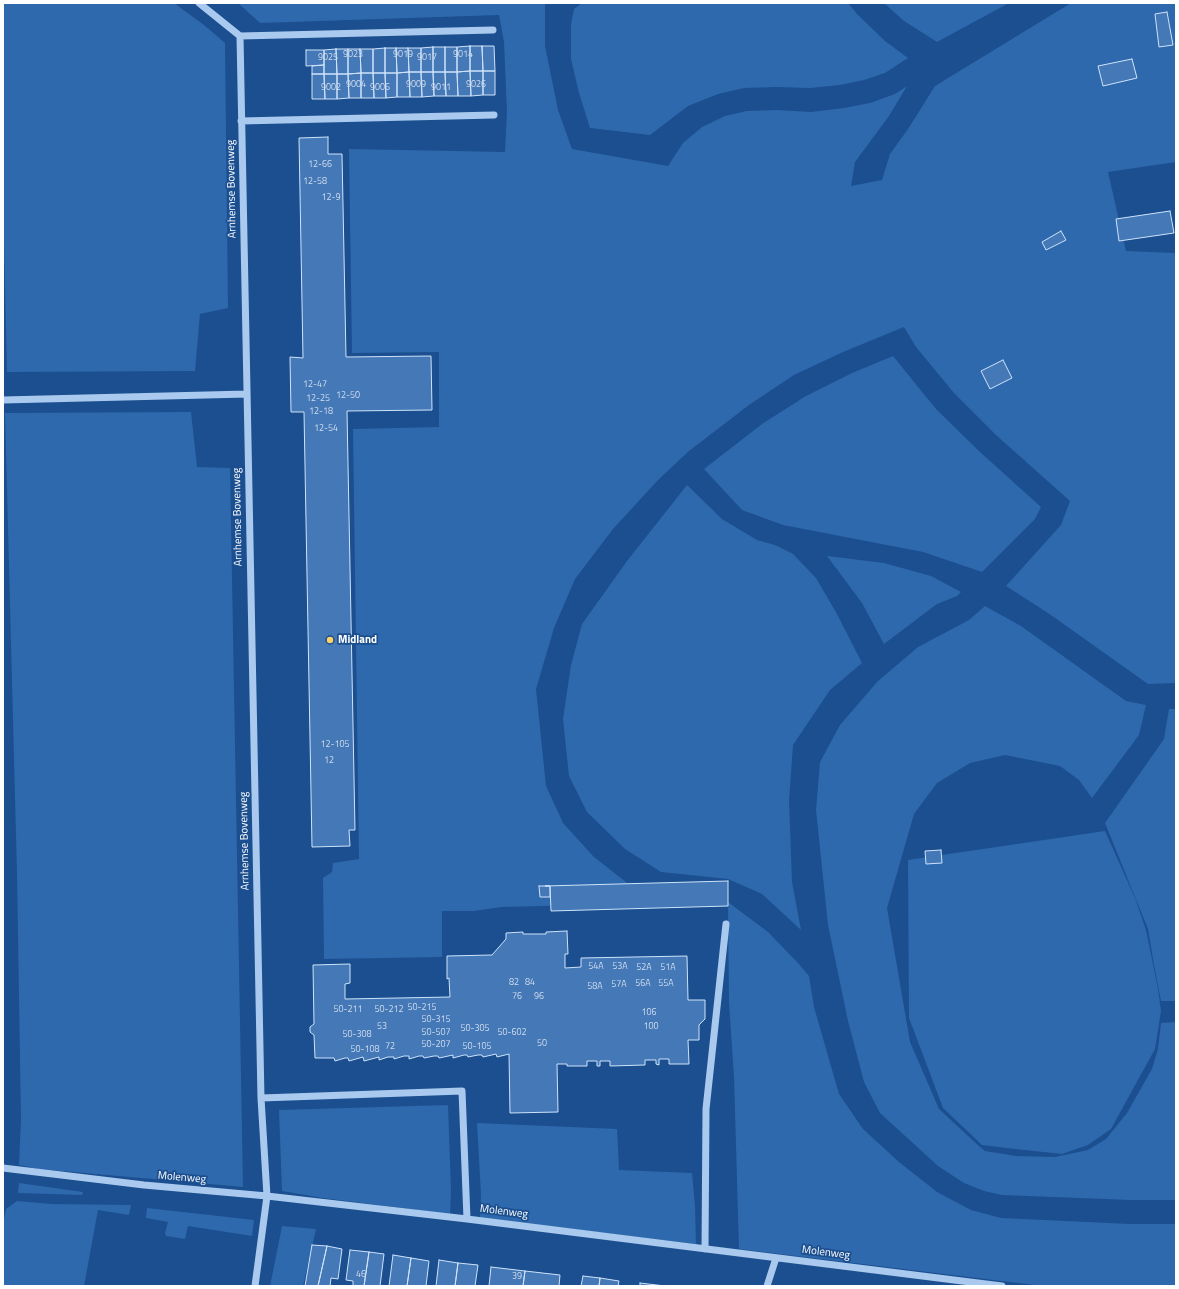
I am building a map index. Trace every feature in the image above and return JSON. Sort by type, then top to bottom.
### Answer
[{"type":"street","points":[[199,3],[240,36],[493,30]]},
{"type":"street","name":"Arnhemse Bovenweg","points":[[240,36],[261,1098],[267,1196],[255,1286]]},
{"type":"street","points":[[241,120],[494,115]]},
{"type":"street","points":[[3,400],[247,394]]},
{"type":"street","points":[[705,1249],[706,1109],[726,924]]},
{"type":"street","points":[[261,1098],[462,1092],[467,1219]]},
{"type":"street","name":"Molenweg","points":[[3,1168],[144,1185],[267,1196],[467,1219],[1002,1286]]},
{"type":"street","points":[[766,1286],[776,1258]]},
{"type":"shaded area","points":[[3,3],[174,3],[204,25],[225,43],[228,308],[200,314],[195,371],[7,372],[3,199]]},
{"type":"shaded area","points":[[238,3],[545,3],[545,46],[558,110],[572,149],[668,166],[683,143],[702,127],[725,116],[747,111],[777,110],[811,112],[844,108],[870,103],[895,94],[907,86],[889,116],[855,162],[851,186],[882,180],[890,154],[908,129],[935,86],[1071,3],[1176,3],[1176,162],[1108,172],[1126,251],[1176,253],[1176,683],[1148,684],[1048,613],[1006,586],[1061,525],[1070,501],[996,435],[954,393],[916,347],[904,327],[843,352],[794,375],[749,405],[689,451],[658,480],[613,529],[575,579],[554,628],[536,689],[546,786],[563,823],[594,857],[631,886],[669,903],[501,907],[474,911],[442,911],[442,957],[324,959],[323,878],[332,872],[333,863],[359,859],[353,429],[439,427],[439,352],[352,353],[349,149],[505,152],[507,111],[504,42],[499,15],[260,23]]},
{"type":"shaded area","points":[[582,3],[848,3],[857,14],[885,41],[908,58],[885,73],[864,80],[840,85],[810,88],[744,88],[718,94],[688,106],[650,135],[590,128],[579,93],[571,59],[571,24],[574,9]]},
{"type":"shaded area","points":[[884,3],[1009,3],[937,42],[904,21]]},
{"type":"shaded area","points":[[893,356],[936,409],[980,452],[1041,507],[1035,519],[982,572],[923,552],[783,525],[742,510],[704,469],[762,424],[806,396],[852,373]]},
{"type":"shaded area","points":[[191,412],[197,467],[230,468],[243,1187],[39,1169],[19,1165],[21,1120],[17,873],[5,413]]},
{"type":"shaded area","points":[[687,485],[722,519],[757,540],[775,545],[793,554],[816,578],[837,614],[862,663],[830,690],[793,745],[789,800],[792,882],[801,930],[762,894],[728,879],[661,872],[625,849],[587,812],[569,776],[563,719],[571,665],[582,624],[627,561]]},
{"type":"shaded area","points":[[827,556],[884,563],[931,576],[961,592],[957,596],[937,604],[884,644],[862,603]]},
{"type":"shaded area","points":[[985,606],[1021,626],[1126,701],[1146,705],[1139,735],[1092,798],[1079,780],[1060,766],[1005,755],[970,763],[937,783],[914,814],[887,908],[910,1042],[939,1109],[985,1151],[1016,1156],[1055,1157],[1088,1150],[1106,1139],[1127,1113],[1152,1069],[1158,1049],[1161,1023],[1176,1022],[1176,1200],[1130,1200],[1002,1195],[984,1191],[964,1183],[938,1166],[880,1113],[864,1082],[848,1021],[828,925],[816,810],[820,762],[840,725],[878,681],[918,647],[969,620]]},
{"type":"shaded area","points":[[1169,709],[1176,709],[1176,1001],[1161,1001],[1148,929],[1105,823],[1164,739]]},
{"type":"shaded area","points":[[1105,831],[1135,898],[1146,930],[1161,1011],[1155,1049],[1111,1129],[1088,1145],[1062,1154],[982,1145],[943,1108],[909,1018],[908,860]]},
{"type":"shaded area","points":[[728,902],[768,932],[809,976],[814,1007],[839,1094],[863,1129],[899,1162],[937,1192],[971,1210],[1001,1218],[1130,1224],[1176,1224],[1176,1286],[1043,1286],[739,1249],[734,1077],[729,1002]]},
{"type":"shaded area","points":[[448,1105],[451,1191],[450,1214],[323,1198],[282,1191],[279,1110]]},
{"type":"shaded area","points":[[477,1123],[617,1129],[619,1170],[692,1173],[696,1244],[480,1218],[481,1195]]},
{"type":"shaded area","points":[[19,1183],[83,1192],[82,1195],[18,1193]]},
{"type":"shaded area","points":[[17,1201],[52,1204],[131,1205],[129,1215],[98,1210],[84,1286],[3,1286],[3,1225],[6,1209]]},
{"type":"shaded area","points":[[147,1208],[254,1220],[252,1236],[188,1226],[185,1239],[166,1236],[165,1233],[168,1222],[146,1218]]},
{"type":"shaded area","points":[[282,1226],[316,1229],[303,1286],[270,1286]]},
{"type":"building","points":[[1167,12],[1173,45],[1159,47],[1155,14]]},
{"type":"building","points":[[470,46],[470,71],[457,72],[457,47]]},
{"type":"building","points":[[470,46],[482,46],[483,71],[470,71]]},
{"type":"building","points":[[482,46],[494,46],[495,71],[483,71]]},
{"type":"building","points":[[433,47],[433,72],[421,72],[421,48]]},
{"type":"building","points":[[433,47],[445,47],[445,72],[433,72]]},
{"type":"building","points":[[445,47],[457,47],[457,72],[445,72]]},
{"type":"building","points":[[385,48],[396,48],[397,73],[385,73]]},
{"type":"building","points":[[385,48],[385,73],[373,73],[373,49]]},
{"type":"building","points":[[396,48],[408,48],[409,72],[397,73]]},
{"type":"building","points":[[408,48],[421,48],[421,72],[409,72]]},
{"type":"building","points":[[336,49],[348,49],[348,74],[337,74]]},
{"type":"building","points":[[336,49],[337,74],[324,74],[324,50]]},
{"type":"building","points":[[348,49],[360,49],[361,73],[348,74]]},
{"type":"building","points":[[360,49],[373,49],[373,73],[361,73]]},
{"type":"building","points":[[306,50],[324,50],[324,65],[306,66]]},
{"type":"building","points":[[1132,59],[1137,78],[1103,86],[1098,66]]},
{"type":"building","points":[[324,65],[324,74],[312,74],[312,66]]},
{"type":"building","points":[[470,71],[483,71],[483,95],[471,96]]},
{"type":"building","points":[[470,71],[471,96],[458,96],[457,72]]},
{"type":"building","points":[[483,71],[495,71],[495,95],[483,95]]},
{"type":"building","points":[[409,72],[421,72],[422,97],[410,97]]},
{"type":"building","points":[[409,72],[410,97],[397,97],[397,73]]},
{"type":"building","points":[[421,72],[433,72],[434,96],[422,97]]},
{"type":"building","points":[[433,72],[445,72],[446,96],[434,96]]},
{"type":"building","points":[[445,72],[457,72],[458,96],[446,96]]},
{"type":"building","points":[[361,73],[373,73],[374,98],[361,98]]},
{"type":"building","points":[[361,73],[361,98],[349,98],[348,74]]},
{"type":"building","points":[[373,73],[385,73],[386,98],[374,98]]},
{"type":"building","points":[[385,73],[397,73],[397,97],[386,98]]},
{"type":"building","points":[[312,74],[324,74],[325,99],[312,99]]},
{"type":"building","points":[[324,74],[337,74],[337,99],[325,99]]},
{"type":"building","points":[[337,74],[348,74],[349,98],[337,99]]},
{"type":"building","name":"Midland","points":[[328,137],[328,154],[342,154],[346,357],[431,356],[432,410],[347,411],[355,830],[349,830],[350,846],[312,847],[304,412],[291,412],[290,357],[303,358],[299,138]]},
{"type":"building","points":[[1170,211],[1174,233],[1119,241],[1116,219]]},
{"type":"building","points":[[1061,231],[1066,240],[1046,250],[1042,242]]},
{"type":"building","points":[[1003,360],[1012,378],[990,389],[981,371]]},
{"type":"building","points":[[941,850],[942,863],[926,864],[925,851]]},
{"type":"building","points":[[728,881],[728,906],[551,911],[550,886],[545,886]]},
{"type":"building","points":[[539,886],[550,886],[550,897],[540,897]]},
{"type":"building","points":[[567,931],[568,954],[565,954],[565,968],[581,967],[581,958],[687,956],[688,1000],[705,1000],[705,1019],[699,1025],[699,1040],[688,1040],[689,1064],[669,1064],[669,1059],[659,1059],[659,1065],[656,1064],[656,1060],[645,1060],[645,1065],[610,1066],[610,1061],[600,1061],[600,1066],[597,1066],[597,1061],[587,1061],[587,1066],[567,1066],[567,1064],[557,1064],[558,1112],[510,1113],[509,1054],[497,1057],[496,1054],[483,1057],[482,1055],[468,1057],[467,1055],[464,1055],[453,1058],[453,1055],[439,1058],[438,1056],[424,1058],[423,1056],[419,1056],[409,1059],[409,1056],[404,1056],[394,1059],[394,1057],[388,1057],[379,1060],[379,1057],[364,1061],[363,1057],[349,1061],[348,1058],[335,1061],[334,1058],[315,1058],[314,1035],[310,1032],[310,1027],[314,1024],[313,965],[350,964],[350,983],[345,984],[345,999],[450,997],[449,978],[447,979],[447,956],[492,955],[506,939],[506,933],[523,932],[523,934],[546,934],[546,932]]},
{"type":"building","points":[[312,1245],[327,1246],[318,1286],[305,1286]]},
{"type":"building","points":[[327,1246],[342,1249],[338,1279],[331,1278],[330,1286],[318,1286]]},
{"type":"building","points":[[350,1250],[369,1252],[364,1286],[353,1286],[353,1281],[346,1280]]},
{"type":"building","points":[[369,1252],[384,1254],[380,1286],[364,1286]]},
{"type":"building","points":[[393,1255],[411,1258],[407,1286],[389,1286]]},
{"type":"building","points":[[411,1258],[429,1261],[426,1286],[407,1286]]},
{"type":"building","points":[[439,1260],[458,1263],[455,1286],[436,1286]]},
{"type":"building","points":[[458,1263],[478,1265],[475,1286],[455,1286]]},
{"type":"building","points":[[491,1267],[525,1271],[523,1286],[489,1286]]},
{"type":"building","points":[[525,1271],[560,1275],[559,1286],[523,1286]]},
{"type":"building","points":[[583,1276],[600,1278],[599,1286],[581,1286]]},
{"type":"building","points":[[600,1278],[619,1281],[618,1286],[599,1286]]},
{"type":"building","points":[[640,1283],[665,1286],[640,1286]]},
{"type":"place","name":"Midland","points":[[330,640]]}]
